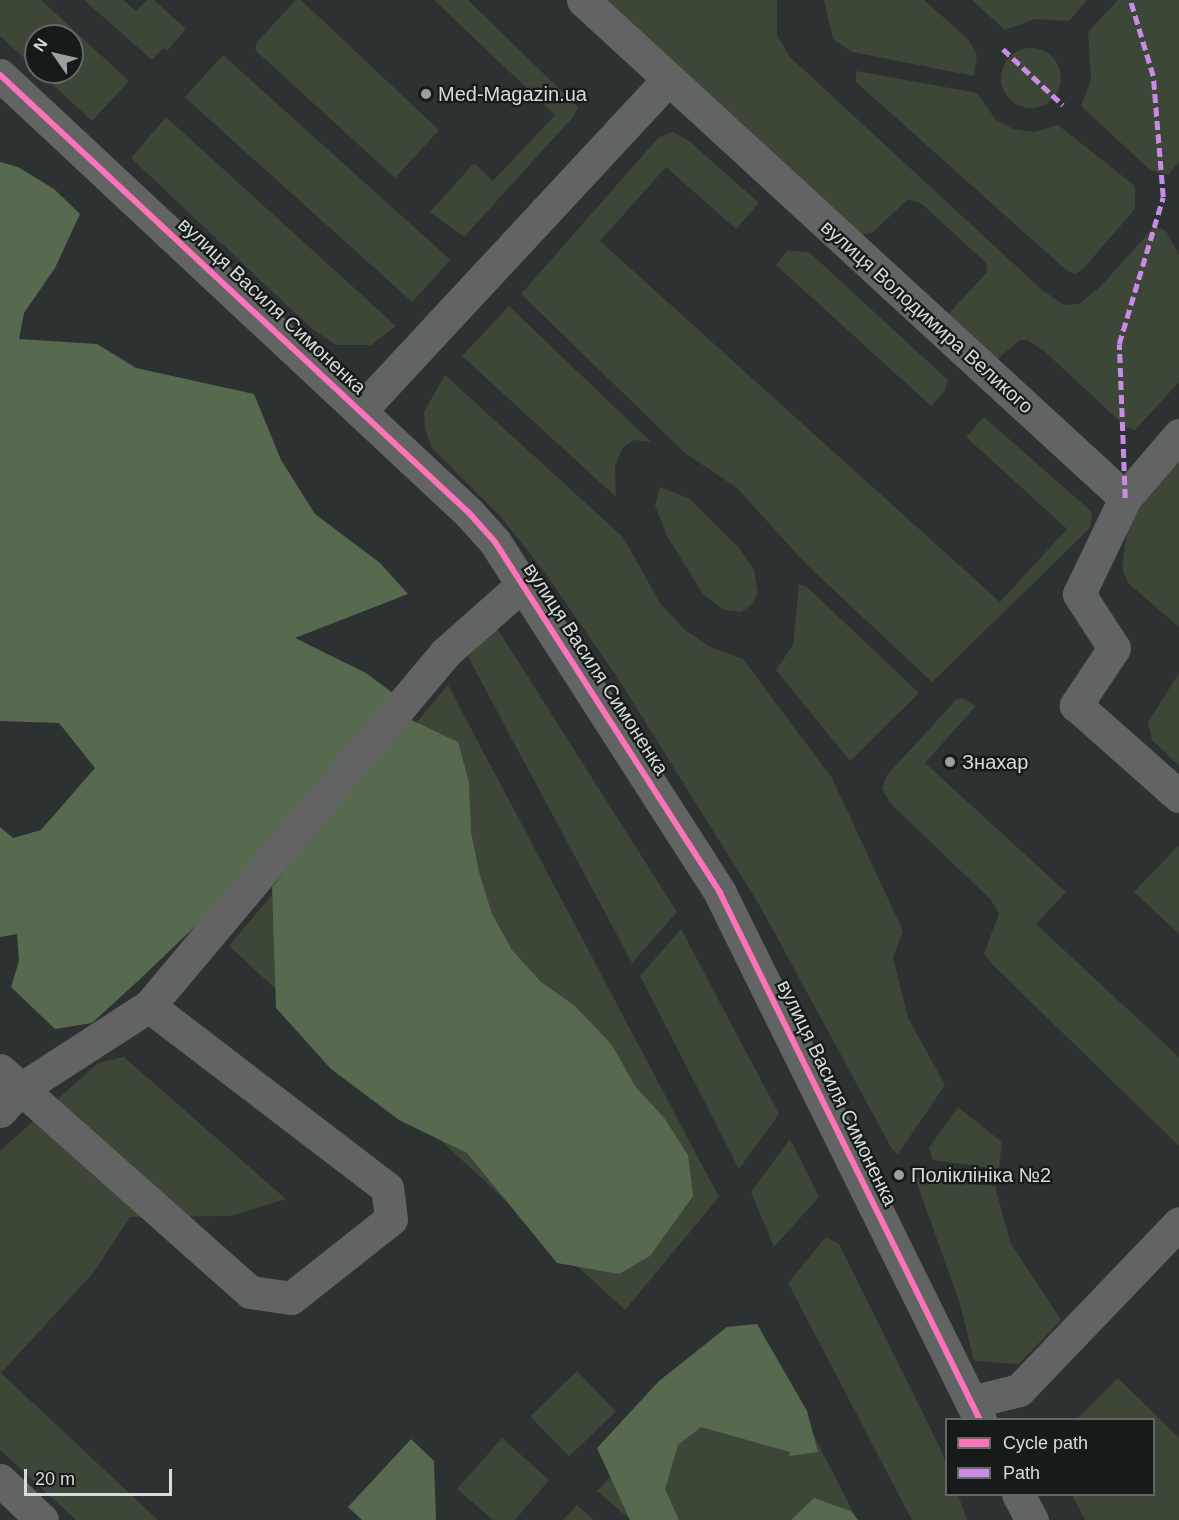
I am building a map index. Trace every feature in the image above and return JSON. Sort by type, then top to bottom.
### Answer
[{"type":"street","name":"вулиця Володимира Великого","points":[[583,0],[1125,498]]},
{"type":"street","name":"вулиця Василя Симоненка","points":[[0,75],[469,513],[495,542],[720,893],[975,1411]]},
{"type":"street","points":[[360,411],[668,80]]},
{"type":"street","points":[[1179,435],[1125,498],[1079,594],[1114,648],[1076,705],[1179,796]]},
{"type":"street","points":[[149,1006],[387,1188],[391,1219],[291,1298],[250,1292],[6,1090],[149,1006],[445,653],[523,584]]},
{"type":"street","points":[[975,1411],[1019,1389],[1179,1223]]},
{"type":"street","points":[[0,1480],[42,1520]]},
{"type":"street","points":[[1019,1496],[1032,1520]]},
{"type":"green space","points":[[0,0],[41,0],[67,24],[24,24],[24,58],[0,36]]},
{"type":"green space","points":[[84,0],[123,0],[136,11],[147,0],[154,0],[186,29],[167,51],[163,48],[152,60]]},
{"type":"green space","points":[[296,0],[301,0],[439,130],[395,178],[255,50],[257,42]]},
{"type":"green space","points":[[434,0],[468,0],[578,107],[573,117],[464,237],[430,212],[474,163],[493,181],[555,115]]},
{"type":"green space","points":[[607,0],[777,0],[777,35],[790,57],[1042,290],[1064,305],[1079,304],[1100,287],[1155,226],[1166,231],[1179,255],[1179,382],[1135,430],[1126,427],[1043,350],[1027,340],[1020,340],[996,360],[945,318],[987,272],[986,263],[922,204],[908,199],[872,233],[857,235]]},
{"type":"green space","points":[[824,0],[924,0],[969,40],[977,55],[974,76],[852,52],[833,39]]},
{"type":"green space","points":[[972,0],[1087,0],[1069,21],[1035,19],[1005,30]]},
{"type":"green space","points":[[1118,0],[1179,0],[1179,162],[1168,175],[1150,170],[1081,106],[1091,80],[1088,32]]},
{"type":"green space","points":[[84,40],[129,81],[92,121],[52,84],[84,84]]},
{"type":"green space","points":[[1025,48],[1037,48],[1048,53],[1056,61],[1061,78],[1059,90],[1048,103],[1037,108],[1025,108],[1014,103],[1006,95],[1001,84],[1001,72],[1006,61],[1014,53]]},
{"type":"green space","points":[[223,55],[450,260],[412,302],[185,97]]},
{"type":"green space","points":[[856,71],[977,93],[996,120],[1013,129],[1034,132],[1058,125],[1135,186],[1135,209],[1083,269],[1075,274],[1065,269],[856,82]]},
{"type":"green space","points":[[166,117],[396,326],[371,345],[336,345],[311,328],[131,158]]},
{"type":"green space","points":[[673,132],[689,141],[759,203],[736,229],[666,167],[600,241],[1000,602],[1067,529],[966,437],[984,417],[1092,512],[1090,528],[932,682],[806,564],[737,488],[685,453],[521,294],[659,137]]},
{"type":"green space","points":[[0,162],[18,167],[54,189],[80,214],[55,268],[24,313],[19,339],[97,344],[136,368],[254,394],[281,460],[315,514],[380,563],[408,594],[295,638],[366,673],[402,700],[248,876],[139,980],[92,1023],[55,1029],[11,987],[19,961],[17,934],[0,937],[0,827],[13,838],[41,830],[95,768],[59,723],[0,721]]},
{"type":"green space","points":[[787,251],[809,252],[948,380],[945,391],[931,406],[776,265]]},
{"type":"green space","points":[[509,306],[651,442],[634,440],[623,447],[615,466],[616,497],[462,356]]},
{"type":"green space","points":[[445,375],[623,537],[660,603],[685,630],[712,648],[743,659],[832,778],[903,931],[893,957],[908,1018],[945,1085],[898,1154],[892,1149],[760,906],[619,680],[546,574],[502,518],[432,448],[425,429],[424,412]]},
{"type":"green space","points":[[1179,455],[1179,627],[1128,583],[1122,568],[1127,533],[1138,503]]},
{"type":"green space","points":[[660,487],[690,499],[740,549],[754,570],[758,593],[751,605],[741,612],[724,610],[703,594],[667,536],[655,506]]},
{"type":"green space","points":[[799,584],[807,587],[919,693],[850,761],[776,670],[793,645]]},
{"type":"green space","points":[[495,625],[677,912],[632,963],[468,657]]},
{"type":"green space","points":[[1179,673],[1179,766],[1152,740],[1148,722]]},
{"type":"green space","points":[[448,685],[719,1197],[625,1310],[229,946]]},
{"type":"green space","points":[[962,698],[976,706],[925,763],[1066,892],[1036,924],[1179,1057],[1179,1146],[993,965],[984,953],[999,914],[991,900],[890,803],[882,788],[887,775],[956,700]]},
{"type":"green space","points":[[407,718],[458,742],[469,782],[471,832],[479,872],[492,914],[512,950],[541,982],[575,1006],[612,1045],[635,1086],[665,1119],[688,1155],[693,1196],[650,1256],[619,1274],[557,1263],[467,1153],[399,1120],[331,1069],[276,1008],[272,887]]},
{"type":"green space","points":[[1179,846],[1179,934],[1134,892]]},
{"type":"green space","points":[[681,929],[779,1114],[739,1169],[640,976]]},
{"type":"green space","points":[[124,1057],[286,1199],[231,1216],[130,1217],[94,1272],[1,1373],[158,1520],[76,1520],[0,1450],[0,1151],[98,1063]]},
{"type":"green space","points":[[958,1107],[1002,1142],[999,1169],[933,1160],[929,1148]]},
{"type":"green space","points":[[790,1139],[819,1197],[774,1247],[751,1192]]},
{"type":"green space","points":[[915,1178],[995,1186],[1010,1242],[1061,1320],[1019,1364],[974,1361],[960,1304]]},
{"type":"green space","points":[[826,1237],[839,1244],[941,1450],[945,1461],[945,1496],[958,1496],[967,1520],[912,1520],[788,1283]]},
{"type":"green space","points":[[757,1324],[857,1520],[631,1520],[597,1491]]},
{"type":"green space","points":[[757,1324],[807,1411],[818,1452],[789,1456],[790,1452],[701,1427],[678,1445],[665,1489],[679,1520],[630,1520],[597,1448],[659,1381],[727,1327]]},
{"type":"green space","points":[[577,1371],[616,1411],[569,1456],[530,1416]]},
{"type":"green space","points":[[1118,1378],[1179,1438],[1179,1520],[1085,1520],[1073,1496],[1155,1496],[1155,1418],[1078,1418]]},
{"type":"green space","points":[[502,1438],[549,1480],[515,1520],[493,1520],[457,1489]]},
{"type":"green space","points":[[411,1439],[434,1461],[436,1520],[362,1520],[348,1507]]},
{"type":"green space","points":[[814,1498],[851,1511],[858,1520],[791,1520]]},
{"type":"green space","points":[[577,1505],[594,1520],[563,1520]]},
{"type":"marked path","points":[[1125,498],[1119,344],[1163,197],[1153,76],[1130,0]]},
{"type":"marked path","points":[[1003,49],[1063,105]]},
{"type":"cycle path","points":[[0,75],[469,513],[495,542],[720,893],[979,1418]]},
{"type":"place","name":"Med-Magazin.ua","points":[[426,94]]},
{"type":"place","name":"Знахар","points":[[950,762]]},
{"type":"place","name":"Поліклініка №2","points":[[899,1175]]}]
